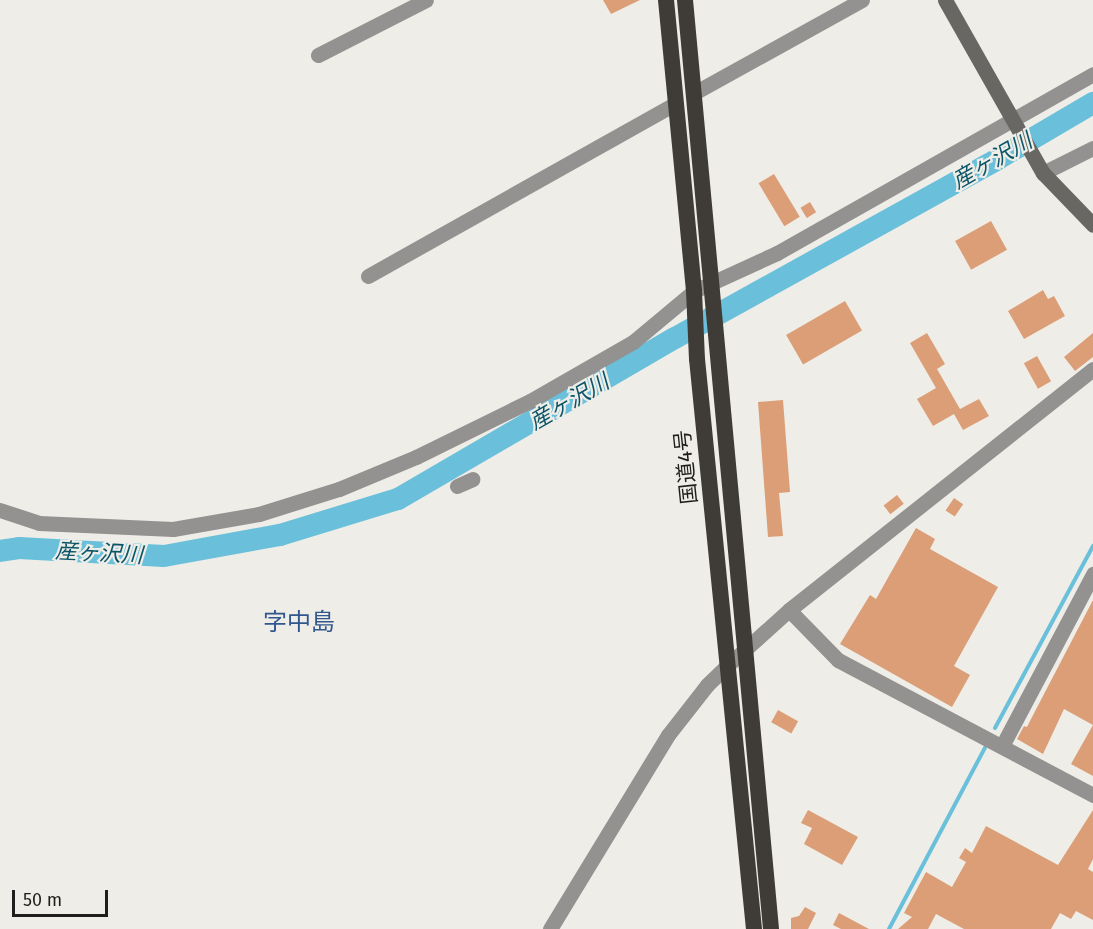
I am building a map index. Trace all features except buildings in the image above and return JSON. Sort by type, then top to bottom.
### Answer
[{"type":"highway","name":"国道4号","points":[[666,0],[694,295],[697,359],[754,929]]},
{"type":"highway","name":"国道4号","points":[[685,0],[771,929]]},
{"type":"main road","points":[[945,0],[1043,173],[1093,225]]},
{"type":"street","points":[[318,55],[426,0]]},
{"type":"street","points":[[694,93],[862,0]]},
{"type":"street","points":[[0,510],[39,523],[173,530],[290,506],[416,457],[530,401],[633,342],[694,295],[777,253],[1014,121],[1093,74]]},
{"type":"street","points":[[368,276],[675,104]]},
{"type":"street","points":[[1043,173],[1093,148]]},
{"type":"street","points":[[550,929],[668,735],[701,692],[789,610],[1093,369]]},
{"type":"street","points":[[457,486],[473,479]]},
{"type":"street","points":[[1002,746],[1093,574]]},
{"type":"street","points":[[789,610],[838,660],[1093,795]]},
{"type":"waterway","name":"産ヶ沢川","points":[[0,551],[19,548],[164,556],[280,535],[398,499],[675,338],[996,160],[1093,103]]},
{"type":"waterway","points":[[995,728],[1093,546]]},
{"type":"waterway","points":[[889,929],[985,748]]},
{"type":"district","name":"字中島","points":[[299,623]]}]
